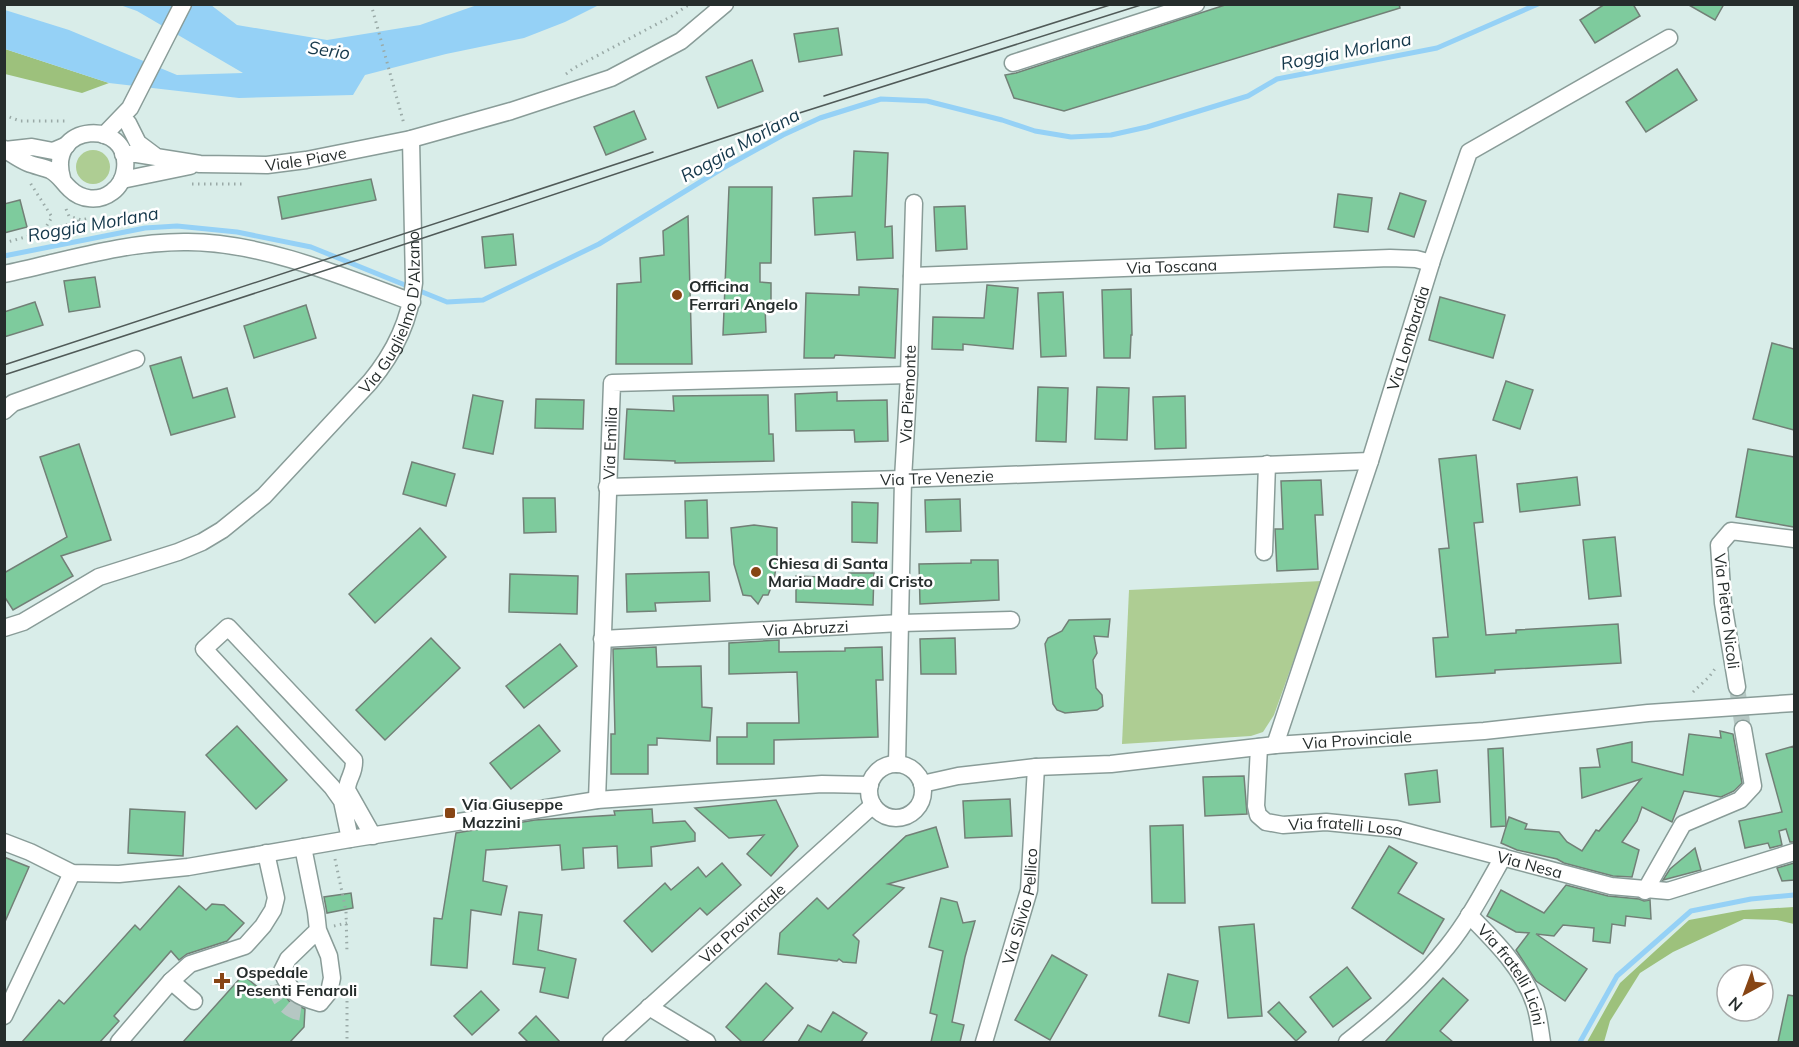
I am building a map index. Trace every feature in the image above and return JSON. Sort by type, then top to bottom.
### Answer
[{"type":"street","points":[[122,152],[126,116],[183,4]]},
{"type":"street","points":[[408,132],[511,111],[611,78],[681,41],[724,4]]},
{"type":"street","points":[[1012,63],[1196,4]]},
{"type":"street","name":"Via Lombardia","points":[[1267,746],[1370,460],[1431,263],[1469,152],[1669,38]]},
{"type":"street","points":[[104,135],[126,116]]},
{"type":"street","points":[[126,116],[138,143],[157,157]]},
{"type":"street","points":[[91,132],[104,135],[117,143],[125,166],[122,180],[110,194],[93,198],[76,194],[62,178],[51,170],[27,163],[5,149],[32,147],[53,151],[67,145],[82,134],[91,132]]},
{"type":"street","name":"Viale Piave","points":[[122,152],[200,164],[267,165],[296,161],[408,132]]},
{"type":"street","name":"Via Guglielmo D'Alzano","points":[[4,628],[22,622],[99,577],[202,542],[250,508],[381,370],[399,339],[412,302],[414,283],[408,132]]},
{"type":"street","points":[[62,178],[60,159],[67,145]]},
{"type":"street","name":"Viale Piave","points":[[122,180],[200,164]]},
{"type":"street","name":"Via Piemonte","points":[[897,764],[903,479],[909,375],[914,203]]},
{"type":"street","points":[[4,274],[121,248],[189,242],[222,244],[309,265],[412,302]]},
{"type":"street","name":"Via Toscana","points":[[912,276],[1390,258],[1416,259],[1431,263]]},
{"type":"street","points":[[4,411],[13,404],[136,359]]},
{"type":"street","name":"Via Emilia","points":[[597,800],[612,383],[909,375]]},
{"type":"street","name":"Via Tre Venezie","points":[[607,487],[903,479],[1370,460]]},
{"type":"street","points":[[1264,552],[1267,464]]},
{"type":"street","name":"Via Pietro Nicoli","points":[[1737,687],[1723,603],[1719,545],[1731,531],[1794,539]]},
{"type":"street","name":"Via Abruzzi","points":[[602,639],[901,623],[1011,620]]},
{"type":"street","points":[[339,785],[355,771],[354,760],[228,627],[204,650],[339,785],[347,790],[373,836]]},
{"type":"street","name":"Via Provinciale","points":[[922,784],[958,776],[1036,767],[1111,764],[1267,746],[1484,731],[1674,711],[1794,703]]},
{"type":"street","points":[[1645,891],[1683,824],[1740,800],[1753,786],[1743,729]]},
{"type":"street","name":"Via fratelli Losa","points":[[1267,746],[1256,806],[1258,815],[1266,822],[1283,825],[1326,822],[1396,829],[1503,856]]},
{"type":"street","points":[[897,764],[907,766],[914,771],[922,784],[924,794],[914,812],[895,819],[879,813],[873,805],[870,785],[879,770],[897,764]]},
{"type":"street","name":"Via Silvio Pellico","points":[[984,1042],[1029,890],[1036,767]]},
{"type":"street","points":[[4,842],[72,873],[120,874],[188,867],[597,800],[822,784],[870,785]]},
{"type":"street","points":[[339,785],[350,839]]},
{"type":"street","name":"Via Provinciale","points":[[610,1042],[873,805]]},
{"type":"street","points":[[303,847],[318,930],[329,956],[332,978],[329,992],[320,1003],[305,1013]]},
{"type":"street","name":"Via Nesa","points":[[1347,1042],[1384,1012],[1448,947],[1503,856],[1611,886],[1645,891],[1668,891],[1794,852]]},
{"type":"street","points":[[119,1042],[171,981],[190,964],[245,946],[263,926],[273,910],[276,897],[266,853]]},
{"type":"street","points":[[4,1016],[72,873]]},
{"type":"street","name":"Via fratelli Licini","points":[[1469,915],[1488,934],[1523,977],[1535,1005],[1542,1042]]},
{"type":"street","points":[[318,930],[288,959],[278,978],[296,994],[320,1003]]},
{"type":"street","points":[[171,981],[194,1001]]},
{"type":"street","points":[[649,1008],[707,1042]]},
{"type":"path","points":[[371,4],[408,132]]},
{"type":"path","points":[[560,79],[574,68],[672,16],[690,4]]},
{"type":"path","points":[[4,115],[20,121],[38,122]]},
{"type":"path","points":[[25,174],[52,218],[43,232]]},
{"type":"path","points":[[4,243],[81,220]]},
{"type":"path","points":[[1674,711],[1709,677],[1718,664]]},
{"type":"path","points":[[332,842],[346,911],[347,959]]},
{"type":"path","points":[[347,995],[347,1042]]},
{"type":"green space","points":[[5,49],[109,83],[82,93],[5,74]]},
{"type":"green space","points":[[93,150],[105,155],[110,167],[105,179],[93,184],[81,179],[76,167],[81,155]]},
{"type":"green space","points":[[1322,581],[1274,715],[1263,732],[1251,736],[1122,744],[1129,590]]},
{"type":"green space","points":[[1794,907],[1794,924],[1777,920],[1744,919],[1673,952],[1640,973],[1610,1021],[1604,1042],[1587,1042],[1620,983],[1689,920],[1743,910]]},
{"type":"water","name":"Serio","points":[[120,5],[211,5],[237,25],[327,40],[420,25],[477,5],[599,5],[565,22],[524,38],[446,54],[365,75],[353,95],[239,98],[109,83],[5,49],[5,10],[69,30],[177,75],[243,73],[137,11]]},
{"type":"building","points":[[1228,4],[1399,4],[1400,8],[1064,111],[1014,98],[1005,75],[1016,73]]},
{"type":"building","points":[[1605,4],[1633,4],[1640,16],[1595,43],[1580,20]]},
{"type":"building","points":[[1687,4],[1724,4],[1715,20]]},
{"type":"building","points":[[838,28],[842,55],[799,62],[794,34]]},
{"type":"building","points":[[752,60],[763,91],[718,108],[706,77]]},
{"type":"building","points":[[1677,69],[1697,100],[1646,132],[1626,102]]},
{"type":"building","points":[[634,111],[646,139],[606,155],[594,127]]},
{"type":"building","points":[[854,151],[888,153],[885,227],[892,226],[893,258],[857,260],[855,232],[815,235],[813,198],[852,196]]},
{"type":"building","points":[[371,179],[376,200],[282,219],[278,197]]},
{"type":"building","points":[[729,187],[772,187],[771,263],[760,263],[760,282],[771,283],[771,306],[765,306],[766,332],[723,335]]},
{"type":"building","points":[[1400,193],[1426,201],[1414,237],[1388,229]]},
{"type":"building","points":[[1338,194],[1372,198],[1368,232],[1334,227]]},
{"type":"building","points":[[20,200],[27,227],[4,233],[4,204]]},
{"type":"building","points":[[965,206],[967,249],[936,251],[934,207]]},
{"type":"building","points":[[688,216],[692,364],[616,364],[617,284],[641,282],[640,258],[664,255],[663,231]]},
{"type":"building","points":[[513,234],[516,265],[485,268],[482,237]]},
{"type":"building","points":[[95,277],[100,307],[69,312],[64,281]]},
{"type":"building","points":[[987,285],[1018,288],[1013,349],[963,344],[963,350],[932,349],[933,317],[984,318]]},
{"type":"building","points":[[859,287],[898,289],[895,358],[835,355],[834,358],[804,358],[806,293],[859,295]]},
{"type":"building","points":[[1131,289],[1130,358],[1104,358],[1102,290]]},
{"type":"building","points":[[1063,292],[1066,356],[1041,357],[1038,293]]},
{"type":"building","points":[[1440,297],[1505,315],[1493,358],[1429,340]]},
{"type":"building","points":[[35,302],[43,325],[4,337],[4,312]]},
{"type":"building","points":[[306,305],[316,338],[254,358],[244,326]]},
{"type":"building","points":[[1772,343],[1794,349],[1794,430],[1753,419]]},
{"type":"building","points":[[181,357],[193,398],[227,388],[235,417],[171,435],[150,366]]},
{"type":"building","points":[[1506,381],[1533,390],[1520,429],[1493,420]]},
{"type":"building","points":[[1038,387],[1068,388],[1066,442],[1036,441]]},
{"type":"building","points":[[1097,387],[1129,388],[1127,440],[1095,439]]},
{"type":"building","points":[[837,392],[837,401],[887,400],[888,441],[855,442],[854,430],[796,431],[795,394]]},
{"type":"building","points":[[473,395],[503,401],[493,454],[463,448]]},
{"type":"building","points":[[768,395],[769,434],[773,434],[774,461],[675,463],[675,461],[624,459],[627,409],[674,411],[673,396]]},
{"type":"building","points":[[1185,396],[1186,448],[1155,449],[1153,397]]},
{"type":"building","points":[[536,399],[584,400],[583,429],[535,428]]},
{"type":"building","points":[[79,444],[111,540],[61,556],[73,576],[13,610],[4,596],[4,573],[67,537],[40,457]]},
{"type":"building","points":[[1748,449],[1794,457],[1794,527],[1736,517]]},
{"type":"building","points":[[1476,455],[1483,522],[1474,523],[1486,635],[1516,633],[1516,630],[1618,624],[1621,663],[1495,670],[1495,673],[1436,677],[1433,638],[1448,637],[1439,549],[1449,548],[1439,459]]},
{"type":"building","points":[[412,462],[455,474],[446,506],[403,494]]},
{"type":"building","points":[[1577,477],[1580,505],[1520,512],[1517,484]]},
{"type":"building","points":[[1321,480],[1323,515],[1315,515],[1318,569],[1277,571],[1275,529],[1283,529],[1281,481]]},
{"type":"building","points":[[523,498],[555,498],[556,532],[524,533]]},
{"type":"building","points":[[960,499],[961,531],[926,532],[925,500]]},
{"type":"building","points":[[707,500],[708,538],[686,538],[685,501]]},
{"type":"building","points":[[852,502],[878,503],[877,543],[852,542]]},
{"type":"building","name":"Chiesa di Santa Maria Madre di Cristo","points":[[754,525],[777,528],[777,561],[774,580],[768,595],[763,595],[758,604],[751,596],[743,595],[734,564],[731,528]]},
{"type":"building","points":[[420,528],[446,557],[375,623],[349,594]]},
{"type":"building","points":[[1615,537],[1621,596],[1589,599],[1583,540]]},
{"type":"building","points":[[971,560],[998,560],[999,600],[920,604],[919,564],[971,563]]},
{"type":"building","points":[[709,572],[710,601],[655,603],[656,611],[627,612],[626,574]]},
{"type":"building","points":[[849,573],[874,573],[873,605],[796,602],[796,576],[848,578]]},
{"type":"building","points":[[510,574],[578,576],[577,614],[509,612]]},
{"type":"building","points":[[1110,619],[1108,637],[1094,636],[1097,653],[1093,660],[1096,688],[1102,695],[1103,706],[1097,710],[1065,713],[1057,710],[1053,704],[1045,644],[1048,638],[1062,631],[1069,620]]},
{"type":"building","points":[[431,638],[460,668],[385,740],[356,710]]},
{"type":"building","points":[[955,638],[956,674],[921,674],[920,639]]},
{"type":"building","points":[[779,640],[779,652],[845,651],[845,648],[882,647],[883,680],[876,680],[878,737],[774,740],[774,764],[717,764],[717,737],[747,737],[747,723],[799,723],[797,672],[729,674],[729,643]]},
{"type":"building","points":[[560,644],[577,666],[524,708],[506,686]]},
{"type":"building","points":[[656,647],[657,667],[701,666],[702,707],[712,708],[710,741],[657,738],[657,745],[648,745],[648,774],[611,774],[611,734],[615,734],[613,649]]},
{"type":"building","points":[[539,725],[560,751],[511,789],[490,763]]},
{"type":"building","points":[[237,726],[287,780],[256,809],[206,755]]},
{"type":"building","points":[[1720,731],[1733,734],[1742,783],[1734,791],[1721,797],[1684,791],[1672,822],[1642,807],[1637,821],[1622,842],[1639,850],[1632,877],[1613,876],[1517,850],[1501,843],[1509,817],[1527,824],[1525,829],[1559,832],[1567,842],[1582,851],[1596,830],[1599,831],[1641,779],[1582,798],[1580,768],[1600,767],[1597,749],[1632,742],[1632,762],[1683,775],[1689,734],[1721,738]]},
{"type":"building","points":[[1794,746],[1794,842],[1790,842],[1786,829],[1779,831],[1782,845],[1770,848],[1768,843],[1745,848],[1739,821],[1782,812],[1766,754]]},
{"type":"building","points":[[1503,748],[1506,826],[1491,827],[1488,749]]},
{"type":"building","points":[[1437,770],[1440,802],[1409,805],[1405,774]]},
{"type":"building","points":[[1244,776],[1247,814],[1205,816],[1203,777]]},
{"type":"building","points":[[1010,799],[1012,836],[965,838],[963,801]]},
{"type":"building","points":[[776,800],[798,846],[771,876],[747,854],[764,835],[729,838],[695,808]]},
{"type":"building","points":[[130,809],[185,812],[183,856],[128,853]]},
{"type":"building","points":[[652,809],[653,823],[685,821],[695,833],[695,841],[651,847],[652,866],[618,868],[617,846],[583,848],[584,868],[562,870],[560,845],[486,850],[483,881],[507,886],[501,915],[471,910],[467,968],[431,965],[434,918],[442,919],[456,833],[535,820],[615,815],[614,811]]},
{"type":"building","points":[[1183,825],[1185,903],[1152,903],[1150,826]]},
{"type":"building","points":[[936,827],[948,867],[888,884],[904,888],[853,935],[859,941],[856,963],[843,962],[839,959],[837,961],[778,954],[780,933],[817,898],[828,909],[906,836]]},
{"type":"building","points":[[1389,846],[1417,863],[1398,893],[1444,919],[1423,954],[1352,908]]},
{"type":"building","points":[[1695,848],[1701,870],[1663,880],[1670,869]]},
{"type":"building","points":[[4,857],[29,867],[4,924]]},
{"type":"building","points":[[722,863],[741,885],[707,915],[700,908],[652,952],[624,921],[665,883],[671,890],[698,867],[706,877]]},
{"type":"building","points":[[1794,863],[1794,880],[1782,881],[1777,868]]},
{"type":"building","points":[[1566,885],[1608,896],[1650,900],[1651,919],[1626,916],[1625,926],[1612,924],[1610,943],[1593,941],[1594,928],[1563,925],[1554,936],[1536,934],[1587,969],[1565,1001],[1536,981],[1516,950],[1529,933],[1516,932],[1487,916],[1501,890],[1544,913]]},
{"type":"building","points":[[179,886],[206,910],[212,904],[224,905],[244,923],[227,941],[187,954],[179,960],[171,951],[114,1016],[119,1021],[100,1042],[22,1042],[59,1000],[64,1004],[135,925],[140,930]]},
{"type":"building","points":[[351,893],[353,908],[327,913],[324,897]]},
{"type":"building","points":[[941,898],[957,902],[963,923],[975,921],[952,1022],[964,1025],[960,1042],[931,1042],[937,1015],[930,1013],[943,951],[929,947]]},
{"type":"building","points":[[519,912],[542,915],[538,950],[576,959],[568,998],[540,992],[545,968],[513,964]]},
{"type":"building","points":[[1254,924],[1262,1016],[1228,1018],[1219,927]]},
{"type":"building","points":[[1052,955],[1087,975],[1050,1040],[1015,1020]]},
{"type":"building","points":[[1347,967],[1371,998],[1333,1027],[1310,997]]},
{"type":"building","points":[[1168,974],[1198,981],[1189,1023],[1159,1016]]},
{"type":"building","points":[[243,975],[260,989],[277,985],[289,1001],[305,1009],[304,1027],[290,1042],[183,1042]]},
{"type":"building","points":[[1443,978],[1468,1000],[1440,1031],[1453,1042],[1385,1042]]},
{"type":"building","points":[[766,983],[793,1008],[762,1042],[742,1042],[726,1027]]},
{"type":"building","points":[[481,991],[499,1010],[472,1035],[454,1016]]},
{"type":"building","points":[[1788,995],[1794,996],[1794,1042],[1778,1042]]},
{"type":"building","points":[[1279,1002],[1306,1032],[1296,1041],[1268,1012]]},
{"type":"building","points":[[833,1012],[867,1033],[861,1042],[798,1042],[808,1025],[821,1032]]},
{"type":"building","points":[[536,1016],[560,1042],[528,1042],[519,1033]]},
{"type":"waterway","name":"Roggia Morlana","points":[[4,256],[145,228],[177,226],[237,232],[311,247],[447,302],[483,300],[599,244],[723,168],[783,135],[820,118],[881,99],[927,101],[1035,131],[1071,137],[1111,135],[1147,127],[1248,96],[1277,79],[1437,48],[1538,4]]},
{"type":"waterway","points":[[1580,1042],[1617,976],[1691,911],[1751,899],[1794,895]]},
{"type":"tunnel","points":[[1737,687],[1743,729]]},
{"type":"tunnel","points":[[275,985],[285,1005],[294,1011],[305,1013]]},
{"type":"tram line","points":[[824,96],[1113,4]]},
{"type":"tram line","points":[[4,375],[793,115],[1144,4]]},
{"type":"tram line","points":[[4,365],[653,152]]},
{"type":"place","name":"Officina Ferrari Angelo","points":[[677,295]]},
{"type":"place","name":"Chiesa di Santa Maria Madre di Cristo","points":[[756,572]]},
{"type":"place","name":"Via Giuseppe Mazzini","points":[[450,813]]},
{"type":"place","name":"Ospedale Pesenti Fenaroli","points":[[222,981]]}]
